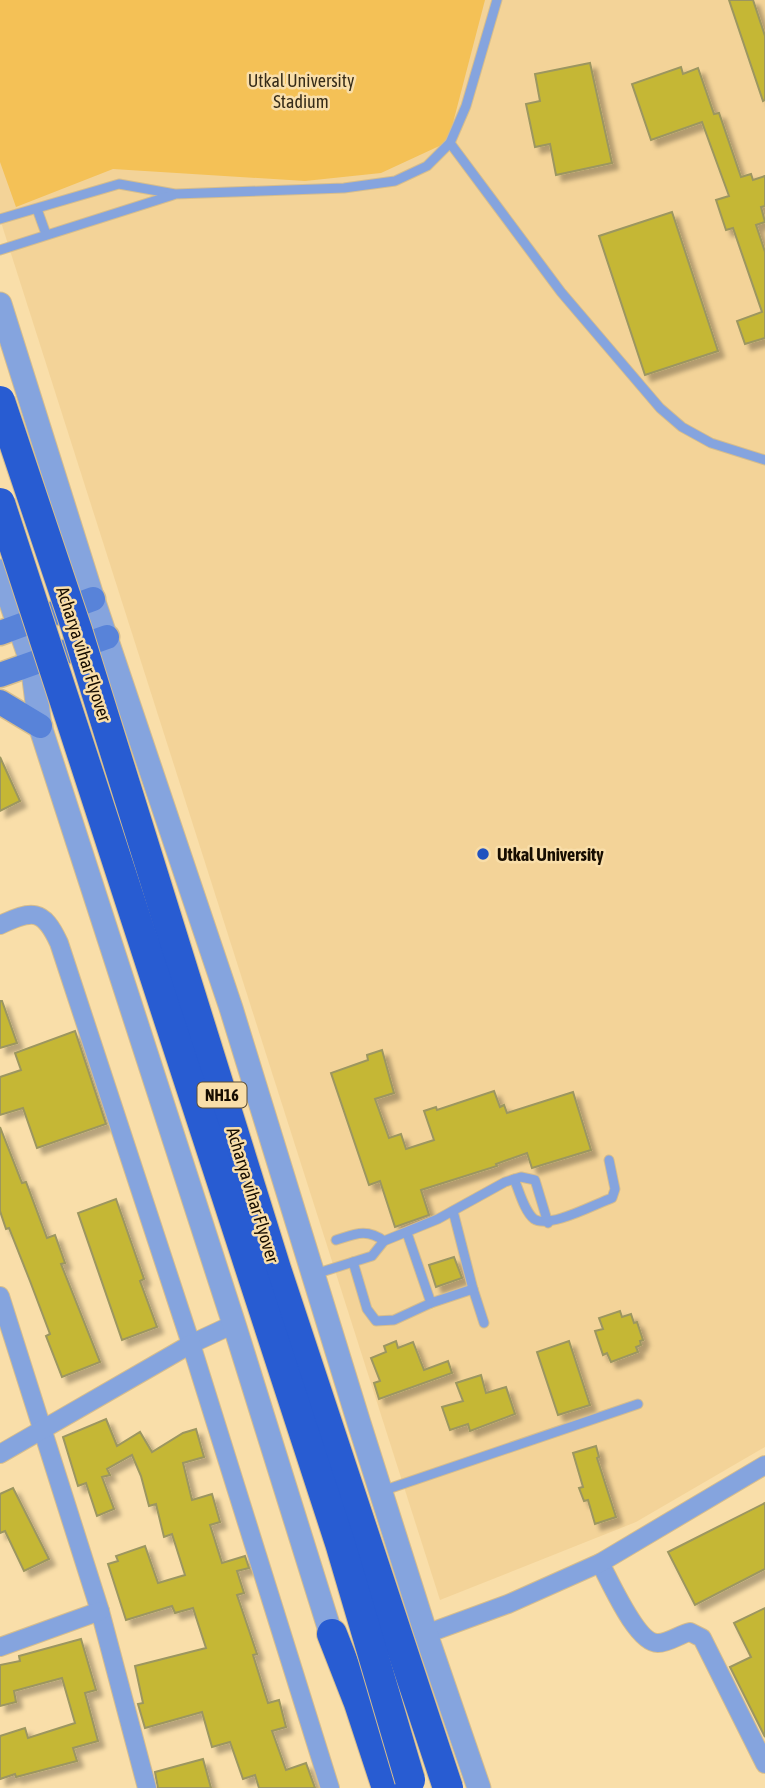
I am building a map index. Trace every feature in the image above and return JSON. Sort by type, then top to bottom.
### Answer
[{"type":"highway","name":"Acharya vihar Flyover","points":[[0,401],[77,630],[276,1269],[448,1788]]},
{"type":"highway","name":"Acharya vihar Flyover","points":[[0,503],[311,1454],[404,1785]]},
{"type":"highway","points":[[332,1634],[359,1703],[404,1785]]},
{"type":"main road","points":[[9,630],[93,599]]},
{"type":"main road","points":[[0,675],[107,637]]},
{"type":"main road","points":[[0,702],[40,726]]},
{"type":"street","points":[[0,304],[93,599],[231,1008],[426,1634],[478,1788]]},
{"type":"street","points":[[0,571],[9,630],[32,664],[40,726],[332,1634],[354,1728],[373,1788]]},
{"type":"street","points":[[0,925],[26,914],[39,915],[50,924],[55,933],[191,1344],[330,1788]]},
{"type":"street","points":[[0,1296],[100,1611],[146,1788]]},
{"type":"street","points":[[0,1454],[191,1344],[234,1324]]},
{"type":"street","points":[[426,1634],[508,1604],[600,1563],[765,1465]]},
{"type":"street","points":[[600,1563],[638,1630],[649,1640],[657,1643],[690,1632],[702,1638],[765,1764]]},
{"type":"street","points":[[0,1647],[100,1611]]},
{"type":"lane","points":[[0,219],[119,184],[175,194],[344,188],[395,181],[427,166],[450,143],[466,106],[497,0]]},
{"type":"lane","points":[[450,143],[561,292],[660,408],[682,426],[711,443],[765,460]]},
{"type":"lane","points":[[0,250],[175,194]]},
{"type":"lane","points":[[37,209],[46,234]]},
{"type":"lane","points":[[514,1179],[530,1214],[536,1220],[548,1223],[612,1198],[615,1189],[609,1160]]},
{"type":"lane","points":[[313,1275],[372,1256],[384,1241],[407,1233],[505,1182],[521,1177],[535,1180],[548,1223]]},
{"type":"lane","points":[[453,1210],[484,1323]]},
{"type":"lane","points":[[336,1240],[360,1232],[369,1232],[384,1241]]},
{"type":"lane","points":[[407,1233],[431,1303]]},
{"type":"lane","points":[[353,1262],[367,1309],[376,1321],[394,1320],[431,1303],[473,1289]]},
{"type":"lane","points":[[382,1491],[638,1404]]},
{"type":"shaded area","name":"Utkal University","points":[[0,0],[765,0],[765,1447],[636,1522],[440,1600],[0,219]]},
{"type":"green space","name":"Utkal University Stadium","points":[[0,0],[485,0],[448,142],[381,173],[305,181],[113,169],[16,207],[0,162]]},
{"type":"building","points":[[729,0],[753,0],[765,36],[763,101]]},
{"type":"building","points":[[590,63],[612,163],[556,175],[550,144],[535,147],[526,104],[540,101],[535,74]]},
{"type":"building","points":[[681,67],[683,74],[698,68],[714,114],[719,113],[741,177],[751,174],[753,180],[765,176],[765,206],[761,207],[765,222],[756,225],[765,252],[765,338],[745,344],[737,321],[762,312],[733,228],[726,230],[716,200],[729,196],[702,122],[651,140],[632,84]]},
{"type":"building","points":[[672,212],[718,351],[645,375],[599,236]]},
{"type":"building","points":[[0,757],[20,801],[0,811]]},
{"type":"building","points":[[0,1001],[17,1043],[0,1048]]},
{"type":"building","points":[[75,1031],[106,1124],[37,1148],[23,1108],[0,1115],[0,1077],[21,1070],[15,1053]]},
{"type":"building","points":[[382,1050],[394,1093],[375,1099],[389,1138],[401,1134],[406,1149],[434,1140],[424,1111],[436,1107],[437,1110],[494,1091],[500,1107],[504,1105],[507,1113],[573,1092],[591,1150],[532,1168],[527,1153],[496,1164],[497,1166],[421,1190],[429,1215],[395,1227],[380,1181],[369,1185],[331,1073],[368,1060],[367,1055]]},
{"type":"building","points":[[0,1127],[22,1183],[26,1182],[47,1238],[55,1235],[65,1263],[61,1264],[100,1362],[62,1377],[46,1336],[50,1334],[0,1211]]},
{"type":"building","points":[[116,1199],[144,1279],[140,1281],[157,1327],[122,1340],[78,1213]]},
{"type":"building","points":[[454,1257],[462,1278],[436,1287],[429,1265]]},
{"type":"building","points":[[620,1311],[622,1317],[631,1314],[643,1340],[640,1341],[641,1345],[636,1347],[638,1352],[611,1362],[607,1353],[603,1355],[595,1331],[603,1329],[599,1318]]},
{"type":"building","points":[[396,1341],[398,1348],[413,1342],[424,1370],[448,1361],[452,1373],[379,1399],[374,1383],[380,1381],[371,1358],[386,1352],[384,1346]]},
{"type":"building","points":[[569,1341],[590,1405],[558,1415],[537,1352]]},
{"type":"building","points":[[481,1375],[486,1393],[506,1387],[515,1414],[470,1431],[468,1424],[450,1430],[442,1407],[463,1401],[456,1383]]},
{"type":"building","points":[[106,1419],[117,1446],[140,1432],[152,1452],[183,1433],[196,1429],[204,1457],[183,1463],[192,1500],[212,1494],[220,1522],[210,1525],[222,1563],[245,1556],[249,1568],[237,1571],[244,1593],[237,1595],[257,1654],[253,1655],[268,1703],[279,1700],[286,1727],[272,1731],[286,1770],[306,1763],[315,1788],[259,1788],[255,1775],[243,1779],[230,1742],[212,1747],[202,1712],[145,1728],[138,1704],[143,1703],[135,1666],[206,1648],[193,1608],[175,1613],[172,1606],[126,1620],[108,1564],[118,1561],[116,1556],[145,1546],[158,1583],[185,1575],[172,1534],[164,1537],[156,1504],[149,1506],[132,1455],[107,1469],[110,1475],[102,1477],[114,1509],[97,1516],[86,1483],[78,1486],[63,1437]]},
{"type":"building","points":[[596,1446],[597,1458],[616,1517],[595,1524],[588,1500],[584,1501],[579,1488],[583,1487],[573,1453]]},
{"type":"building","points":[[13,1488],[49,1559],[24,1571],[5,1531],[0,1533],[0,1494]]},
{"type":"building","points":[[765,1503],[765,1569],[695,1605],[668,1552]]},
{"type":"building","points":[[765,1608],[765,1737],[730,1667],[751,1657],[734,1623]]},
{"type":"building","points":[[81,1639],[96,1690],[85,1693],[98,1741],[73,1748],[77,1761],[0,1779],[0,1736],[25,1728],[28,1738],[75,1723],[62,1678],[14,1691],[16,1702],[0,1706],[0,1665],[20,1661],[19,1656]]},
{"type":"building","points":[[203,1759],[211,1788],[158,1788],[155,1772]]},
{"type":"place","name":"Utkal University","points":[[483,854]]}]
